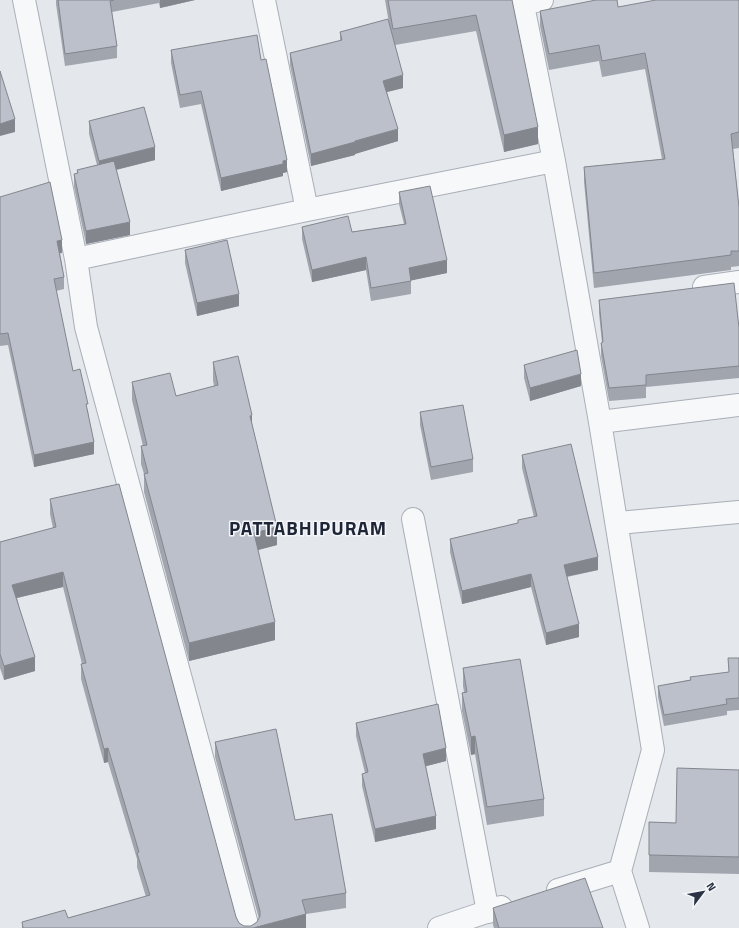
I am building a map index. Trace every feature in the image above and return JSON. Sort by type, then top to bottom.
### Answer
[{"type":"street","points":[[24,0],[76,259],[86,327],[248,928]]},
{"type":"street","points":[[264,0],[307,210]]},
{"type":"street","points":[[529,1],[554,162],[618,523],[654,750],[620,871],[638,928]]},
{"type":"street","points":[[76,259],[307,210],[554,162]]},
{"type":"street","points":[[686,289],[739,282]]},
{"type":"street","points":[[579,303],[602,300]]},
{"type":"street","points":[[600,422],[739,405]]},
{"type":"street","points":[[618,523],[739,512]]},
{"type":"street","points":[[414,519],[488,912]]},
{"type":"street","points":[[539,896],[620,871]]},
{"type":"street","points":[[439,928],[517,902]]},
{"type":"building","points":[[58,0],[114,0],[110,1],[117,46],[65,54]]},
{"type":"building","points":[[388,0],[512,0],[538,127],[504,135],[476,15],[393,29]]},
{"type":"building","points":[[596,0],[617,0],[618,7],[656,0],[739,0],[739,132],[731,134],[739,207],[739,251],[731,251],[731,255],[594,273],[584,167],[665,159],[645,53],[602,61],[599,45],[549,54],[540,11]]},
{"type":"building","points":[[388,19],[403,75],[383,81],[398,129],[311,154],[290,53],[342,40],[340,32]]},
{"type":"building","points":[[257,35],[261,60],[266,59],[287,160],[283,161],[283,164],[221,178],[201,91],[180,95],[171,50]]},
{"type":"building","points":[[0,71],[15,119],[0,124]]},
{"type":"building","points":[[144,107],[155,147],[99,161],[89,121]]},
{"type":"building","points":[[114,161],[130,222],[86,231],[74,174],[78,173],[77,170]]},
{"type":"building","points":[[50,182],[62,240],[57,241],[64,277],[54,279],[73,371],[80,369],[88,404],[86,404],[94,442],[34,455],[8,333],[0,334],[0,197]]},
{"type":"building","points":[[430,186],[447,260],[409,268],[411,281],[371,288],[366,257],[312,270],[302,227],[348,216],[352,232],[406,224],[399,192]]},
{"type":"building","points":[[227,240],[239,294],[197,303],[185,250]]},
{"type":"building","points":[[734,283],[739,328],[739,366],[646,375],[646,385],[609,388],[601,343],[603,342],[599,300]]},
{"type":"building","points":[[577,350],[581,374],[530,388],[524,365]]},
{"type":"building","points":[[238,356],[252,415],[250,416],[277,527],[254,533],[275,622],[189,643],[144,474],[148,473],[141,446],[147,445],[132,382],[170,373],[176,396],[218,385],[213,362]]},
{"type":"building","points":[[463,405],[473,459],[431,467],[420,412]]},
{"type":"building","points":[[571,444],[598,557],[564,565],[579,624],[546,633],[531,574],[462,591],[450,539],[518,523],[518,520],[537,516],[522,455]]},
{"type":"building","points":[[119,484],[236,917],[239,923],[244,926],[251,926],[257,922],[260,916],[260,911],[215,742],[276,729],[295,820],[332,814],[346,893],[302,900],[306,914],[253,928],[23,928],[22,922],[65,910],[68,918],[150,895],[137,853],[139,852],[108,748],[104,749],[81,664],[86,663],[63,572],[12,585],[35,657],[4,666],[0,654],[0,542],[56,527],[50,499]]},
{"type":"building","points":[[728,658],[739,658],[739,698],[726,699],[727,704],[664,715],[658,686],[691,680],[690,677],[729,672]]},
{"type":"building","points":[[520,659],[544,799],[487,807],[475,736],[471,737],[462,693],[467,692],[463,668]]},
{"type":"building","points":[[438,704],[446,748],[423,754],[436,816],[375,829],[362,774],[368,772],[356,723]]},
{"type":"building","points":[[677,768],[739,770],[739,857],[649,855],[649,822],[676,823]]},
{"type":"building","points":[[585,878],[603,928],[499,928],[493,908]]},
{"type":"district","name":"PATTABHIPURAM","points":[[308,527]]}]
